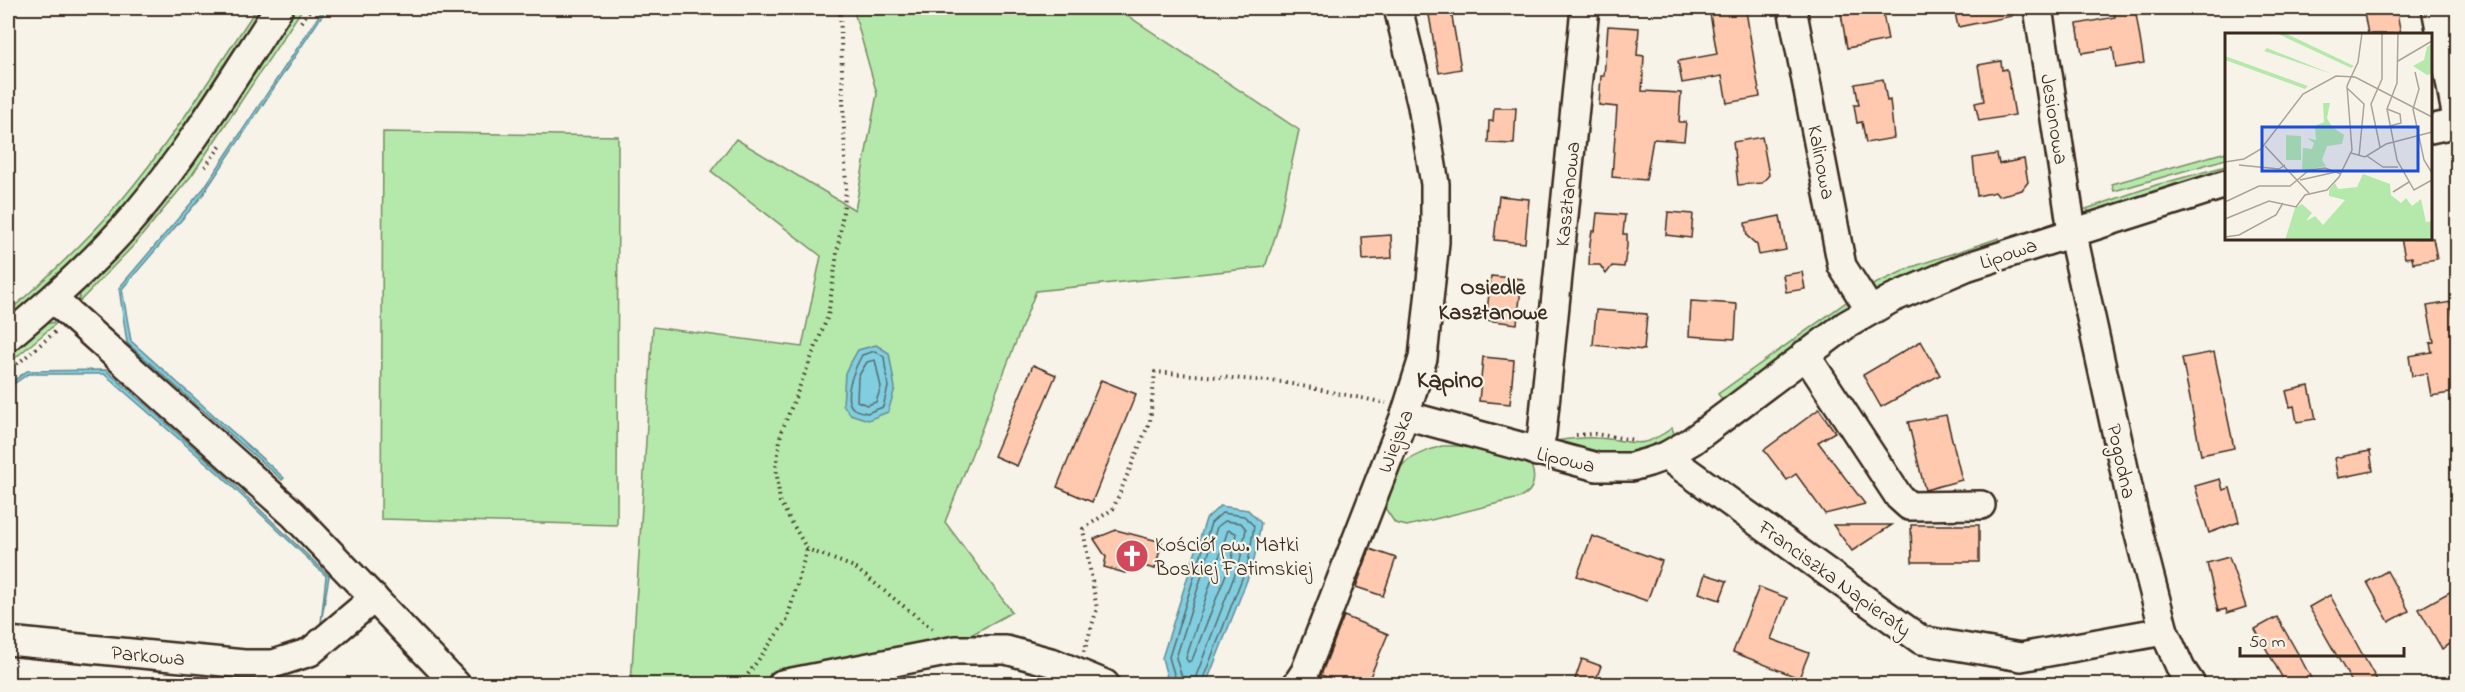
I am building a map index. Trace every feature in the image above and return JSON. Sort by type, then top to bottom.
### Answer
[{"type":"street","points":[[8,337],[53,299],[135,215],[189,147],[279,8]]},
{"type":"street","name":"Wiejska","points":[[1297,684],[1305,672],[1405,415],[1423,358],[1435,242],[1435,184],[1422,106],[1398,8]]},
{"type":"street","name":"Kasztanowa","points":[[1537,452],[1543,422],[1585,8]]},
{"type":"street","name":"Kalinowa","points":[[1792,8],[1842,266],[1870,310]]},
{"type":"street","name":"Jesionowa","points":[[2038,8],[2072,231]]},
{"type":"street","points":[[2432,129],[2457,123],[2436,8]]},
{"type":"street","name":"Lipowa","points":[[1405,415],[1597,467],[1631,467],[1666,456],[1692,441],[1805,354],[1870,310],[1933,280],[2072,231],[2225,184]]},
{"type":"street","name":"Pogodna","points":[[2072,231],[2136,523],[2164,631],[2181,669],[2191,684]]},
{"type":"street","points":[[53,299],[293,514],[456,684]]},
{"type":"street","points":[[1805,354],[1899,497],[1909,506],[1981,505]]},
{"type":"street","name":"Franciszka Napierały","points":[[1666,456],[1921,640],[2021,657],[2164,631]]},
{"type":"street","name":"Parkowa","points":[[8,641],[244,664],[273,664],[310,652],[374,598]]},
{"type":"street","points":[[782,684],[957,650],[1006,650],[1105,684]]},
{"type":"path","points":[[840,8],[846,190],[828,316],[781,433],[776,467],[780,502],[807,549],[854,567],[913,612],[957,650]]},
{"type":"path","points":[[8,372],[57,330]]},
{"type":"path","points":[[1078,673],[1097,609],[1083,529],[1113,509],[1150,421],[1155,372],[1282,382],[1388,403],[1405,415]]},
{"type":"path","points":[[741,684],[787,620],[807,549]]},
{"type":"green space","points":[[257,8],[266,8],[167,157],[92,245],[8,323],[8,312],[79,246],[138,180],[191,107]]},
{"type":"green space","points":[[294,8],[303,8],[192,175],[134,245],[78,303],[81,290],[223,117]]},
{"type":"green space","points":[[853,8],[1116,8],[1299,130],[1277,231],[1265,267],[1036,291],[945,522],[1012,612],[955,644],[743,684],[631,684],[653,327],[802,347],[821,256],[711,171],[736,139],[855,210],[877,94]]},
{"type":"green space","points":[[383,132],[618,136],[617,525],[381,519]]},
{"type":"green space","points":[[2225,152],[2225,159],[2114,191],[2112,184]]},
{"type":"green space","points":[[2225,166],[2225,175],[2094,215],[2086,209],[2156,185]]},
{"type":"green space","points":[[1999,238],[1999,247],[1879,295],[1866,288],[1912,267]]},
{"type":"green space","points":[[1852,298],[1850,311],[1726,404],[1718,394]]},
{"type":"green space","points":[[59,321],[8,364],[8,353],[41,325]]},
{"type":"green space","points":[[1672,428],[1675,436],[1654,450],[1597,458],[1548,442],[1590,438],[1635,443],[1651,440]]},
{"type":"green space","points":[[1442,446],[1463,446],[1528,460],[1534,477],[1532,487],[1519,498],[1407,526],[1395,523],[1381,502],[1397,471],[1419,454]]},
{"type":"water","points":[[324,8],[327,8],[202,196],[122,289],[131,341],[284,478],[282,480],[127,343],[119,288],[204,188]]},
{"type":"water","points":[[876,345],[889,353],[895,388],[888,412],[868,420],[850,414],[843,405],[845,373],[858,350]]},
{"type":"water","points":[[106,370],[220,471],[329,576],[321,623],[326,576],[218,473],[104,374],[28,374],[8,388],[8,385],[27,371]]},
{"type":"water","points":[[1220,506],[1248,510],[1261,523],[1253,565],[1206,684],[1176,684],[1168,681],[1162,658],[1206,519]]},
{"type":"building","points":[[1709,8],[1741,8],[1742,12],[1746,11],[1760,97],[1727,103],[1722,76],[1682,83],[1678,61],[1717,54]]},
{"type":"building","points":[[1840,8],[1882,8],[1888,40],[1847,48]]},
{"type":"building","points":[[1954,8],[2012,8],[2012,16],[1958,27]]},
{"type":"building","points":[[2113,8],[2135,8],[2144,63],[2116,68],[2113,48],[2082,53],[2077,24],[2115,17]]},
{"type":"building","points":[[2363,8],[2396,8],[2401,33],[2368,33]]},
{"type":"building","points":[[1451,11],[1461,69],[1439,73],[1429,15]]},
{"type":"building","points":[[1608,26],[1639,28],[1637,55],[1644,56],[1642,91],[1681,93],[1679,122],[1686,122],[1684,141],[1653,139],[1646,180],[1612,177],[1617,107],[1599,105]]},
{"type":"building","points":[[2001,61],[2002,70],[2007,69],[2015,115],[1979,121],[1975,103],[1984,101],[1978,65]]},
{"type":"building","points":[[1883,79],[1887,101],[1890,100],[1894,138],[1866,143],[1862,122],[1857,123],[1854,105],[1859,105],[1855,84]]},
{"type":"building","points":[[1494,108],[1516,108],[1514,144],[1488,143],[1489,121],[1493,121]]},
{"type":"building","points":[[1762,137],[1769,175],[1762,183],[1738,185],[1733,142]]},
{"type":"building","points":[[1997,154],[1999,164],[2024,159],[2028,182],[2022,190],[1998,196],[1995,192],[1977,196],[1973,158]]},
{"type":"building","points":[[1499,196],[1529,199],[1525,243],[1494,240]]},
{"type":"building","points":[[1668,212],[1693,214],[1691,238],[1666,235]]},
{"type":"building","points":[[1597,213],[1625,215],[1623,234],[1627,234],[1627,246],[1624,267],[1612,266],[1606,274],[1600,265],[1589,265],[1590,243],[1592,231],[1595,231]]},
{"type":"building","points":[[1780,216],[1786,250],[1759,255],[1757,245],[1747,236],[1745,223]]},
{"type":"building","points":[[1391,235],[1392,258],[1363,260],[1362,237]]},
{"type":"building","points":[[2433,238],[2437,259],[2413,263],[2412,257],[2405,258],[2401,240],[2432,240]]},
{"type":"building","points":[[1802,272],[1805,289],[1786,292],[1783,275]]},
{"type":"building","points":[[1491,276],[1522,279],[1517,324],[1486,320]]},
{"type":"building","points":[[1691,301],[1737,304],[1735,339],[1689,336]]},
{"type":"building","points":[[2451,302],[2457,337],[2457,360],[2452,361],[2457,392],[2431,396],[2427,373],[2412,376],[2409,356],[2432,352],[2430,343],[2434,342],[2427,306]]},
{"type":"building","points":[[1596,310],[1647,314],[1644,350],[1593,345]]},
{"type":"building","points":[[1921,341],[1940,375],[1881,407],[1863,375]]},
{"type":"building","points":[[2214,352],[2234,448],[2201,455],[2182,358]]},
{"type":"building","points":[[1483,357],[1514,360],[1510,404],[1479,401]]},
{"type":"building","points":[[1033,365],[1056,375],[1017,466],[994,456]]},
{"type":"building","points":[[1101,380],[1136,394],[1092,502],[1057,487]]},
{"type":"building","points":[[2309,386],[2316,419],[2297,422],[2294,406],[2290,407],[2286,391]]},
{"type":"building","points":[[1819,409],[1835,432],[1818,442],[1865,504],[1825,514],[1796,474],[1787,480],[1764,450]]},
{"type":"building","points":[[1946,415],[1962,480],[1925,490],[1908,422]]},
{"type":"building","points":[[2370,451],[2373,471],[2338,478],[2334,458]]},
{"type":"building","points":[[2220,479],[2223,490],[2230,488],[2239,522],[2209,533],[2195,486]]},
{"type":"building","points":[[1833,525],[1892,525],[1852,551]]},
{"type":"building","points":[[1911,525],[1979,525],[1979,562],[1912,562]]},
{"type":"building","name":"Kościół pw. Matki Boskiej Fatimskiej","points":[[1116,530],[1162,542],[1155,569],[1128,562],[1125,573],[1104,567],[1106,557],[1094,539]]},
{"type":"building","points":[[1592,536],[1662,561],[1647,601],[1577,576]]},
{"type":"building","points":[[1370,549],[1396,558],[1383,596],[1356,587]]},
{"type":"building","points":[[2229,557],[2246,607],[2227,613],[2226,609],[2218,611],[2207,563]]},
{"type":"building","points":[[2387,571],[2409,611],[2389,622],[2367,582]]},
{"type":"building","points":[[1705,574],[1727,581],[1720,600],[1699,593]]},
{"type":"building","points":[[1759,587],[1787,598],[1771,639],[1809,653],[1799,678],[1733,652]]},
{"type":"building","points":[[2457,588],[2457,640],[2442,649],[2419,609]]},
{"type":"building","points":[[2330,595],[2379,684],[2353,684],[2309,607]]},
{"type":"building","points":[[1344,616],[1388,634],[1367,684],[1347,684],[1321,675]]},
{"type":"building","points":[[2277,617],[2314,684],[2286,684],[2255,629]]},
{"type":"building","points":[[1582,659],[1601,666],[1594,684],[1575,679]]},
{"type":"place","name":"Kościół pw. Matki Boskiej Fatimskiej","points":[[1132,556]]},
{"type":"district","name":"Osiedle Kasztanowe","points":[[1493,298]]},
{"type":"district","name":"Kąpino","points":[[1450,379]]}]
